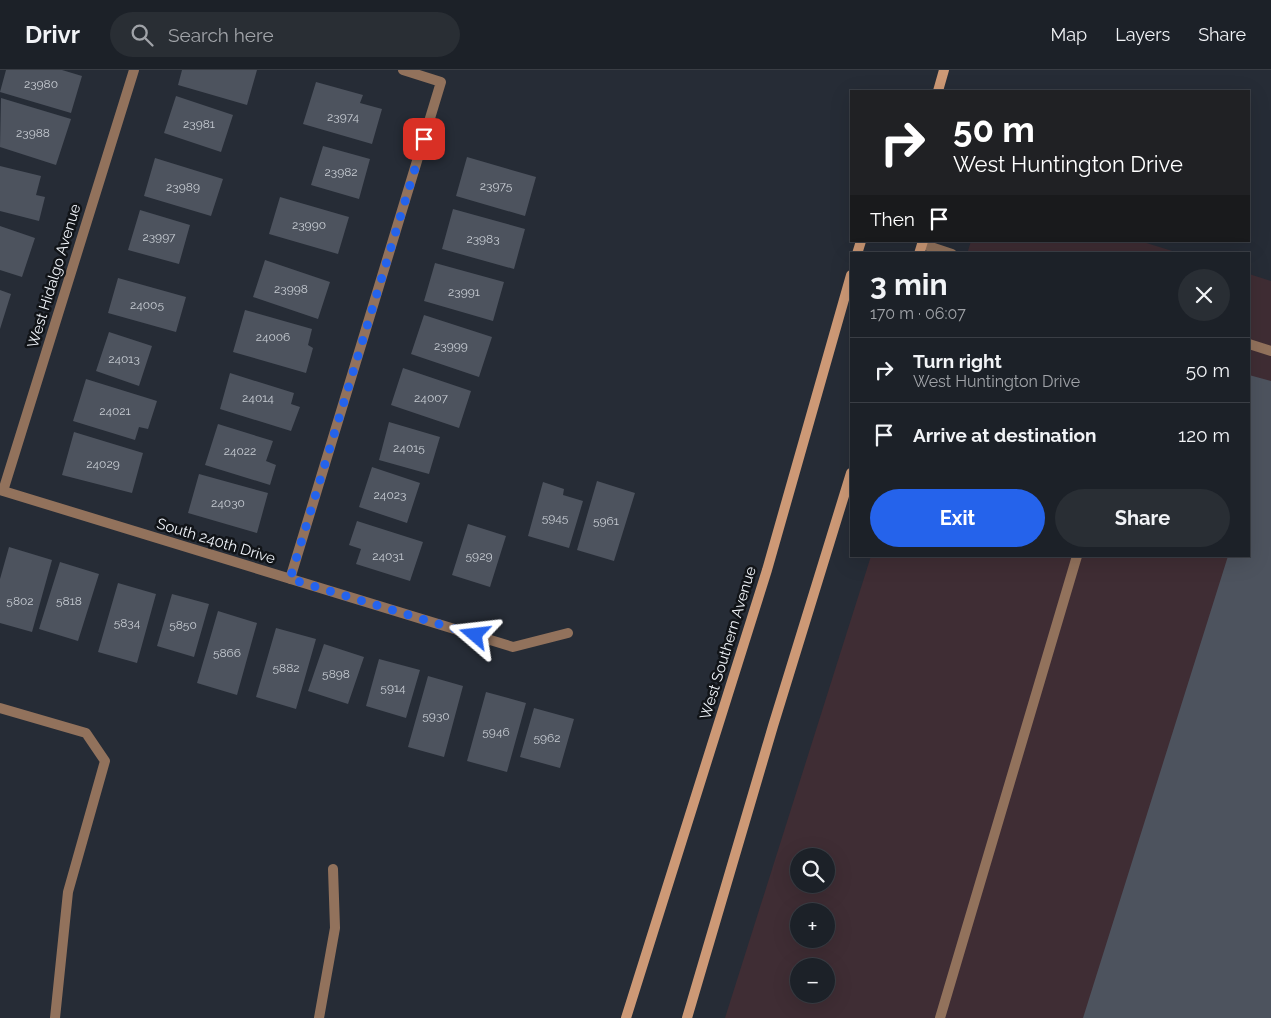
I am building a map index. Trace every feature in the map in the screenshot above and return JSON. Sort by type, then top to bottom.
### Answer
[{"type":"main road","points":[[938,90],[944,70]]},
{"type":"main road","name":"West Southern Avenue","points":[[626,1018],[767,570],[850,280]]},
{"type":"main road","points":[[687,1018],[773,726],[850,476]]},
{"type":"street","name":"West Hidalgo Avenue","points":[[2,491],[134,70]]},
{"type":"street","points":[[290,579],[441,82],[403,70]]},
{"type":"street","points":[[921,246],[944,252]]},
{"type":"street","points":[[1250,344],[1271,351]]},
{"type":"street","name":"South 240th Drive","points":[[2,491],[513,647],[568,632]]},
{"type":"street","points":[[940,1018],[1077,557]]},
{"type":"street","points":[[0,708],[86,733],[105,760],[68,892],[55,1018]]},
{"type":"street","points":[[319,1018],[335,928],[333,869]]},
{"type":"shaded area","points":[[971,242],[1143,242],[1176,252],[968,252]]},
{"type":"shaded area","points":[[1250,274],[1271,281],[1271,1018],[725,1018],[871,557],[1250,557]]},
{"type":"building","points":[[6,70],[62,70],[82,76],[71,113],[0,92]]},
{"type":"building","points":[[182,70],[257,70],[247,105],[178,85]]},
{"type":"building","points":[[316,82],[363,95],[360,103],[382,109],[372,144],[303,124]]},
{"type":"building","points":[[176,96],[233,115],[221,152],[164,133]]},
{"type":"building","points":[[1,98],[71,119],[56,165],[0,147]]},
{"type":"building","points":[[323,146],[370,159],[359,199],[311,185]]},
{"type":"building","points":[[467,157],[536,177],[525,216],[456,196]]},
{"type":"building","points":[[155,158],[223,179],[211,216],[144,196]]},
{"type":"building","points":[[0,166],[41,176],[36,195],[45,197],[39,221],[0,211]]},
{"type":"building","points":[[280,197],[349,217],[338,254],[269,234]]},
{"type":"building","points":[[453,209],[525,229],[514,269],[442,249]]},
{"type":"building","points":[[140,210],[190,225],[179,264],[128,250]]},
{"type":"building","points":[[0,226],[35,238],[22,277],[0,270]]},
{"type":"building","points":[[265,260],[330,282],[318,319],[253,297]]},
{"type":"building","points":[[435,263],[504,282],[493,321],[424,301]]},
{"type":"building","points":[[118,278],[186,297],[176,332],[108,313]]},
{"type":"building","points":[[0,290],[11,294],[0,329]]},
{"type":"building","points":[[245,310],[312,329],[308,345],[313,348],[306,373],[233,352]]},
{"type":"building","points":[[424,315],[492,337],[479,377],[411,354]]},
{"type":"building","points":[[109,332],[152,346],[139,386],[96,371]]},
{"type":"building","points":[[403,368],[471,391],[459,428],[391,405]]},
{"type":"building","points":[[230,373],[294,393],[291,404],[300,407],[291,431],[220,409]]},
{"type":"building","points":[[1250,375],[1271,381],[1271,1018],[1083,1018],[1228,557],[1250,557]]},
{"type":"building","points":[[86,379],[157,401],[148,429],[139,427],[135,440],[73,421]]},
{"type":"building","points":[[389,422],[440,437],[429,474],[379,460]]},
{"type":"building","points":[[218,424],[273,441],[266,461],[276,465],[270,485],[205,465]]},
{"type":"building","points":[[74,432],[143,453],[132,493],[62,475]]},
{"type":"building","points":[[372,467],[420,483],[407,523],[359,507]]},
{"type":"building","points":[[199,474],[268,493],[257,533],[188,513]]},
{"type":"building","points":[[597,481],[635,493],[614,561],[577,550]]},
{"type":"building","points":[[543,482],[564,489],[563,495],[583,501],[569,548],[528,536]]},
{"type":"building","points":[[357,521],[423,542],[410,581],[356,564],[361,549],[349,545]]},
{"type":"building","points":[[468,524],[506,536],[490,587],[452,575]]},
{"type":"building","points":[[9,547],[52,560],[32,632],[0,623],[0,579]]},
{"type":"building","points":[[60,562],[99,574],[78,641],[39,629]]},
{"type":"building","points":[[118,583],[156,594],[137,663],[98,652]]},
{"type":"building","points":[[172,594],[209,604],[194,657],[157,646]]},
{"type":"building","points":[[218,611],[257,623],[237,695],[197,683]]},
{"type":"building","points":[[276,628],[316,639],[296,709],[256,697]]},
{"type":"building","points":[[324,644],[364,657],[348,704],[308,691]]},
{"type":"building","points":[[379,659],[420,670],[406,718],[366,706]]},
{"type":"building","points":[[428,676],[463,686],[444,757],[408,747]]},
{"type":"building","points":[[486,692],[526,703],[507,772],[467,761]]},
{"type":"building","points":[[534,708],[574,719],[560,768],[520,757]]},
{"type":"route","points":[[424,139],[290,579],[475,635]]}]
